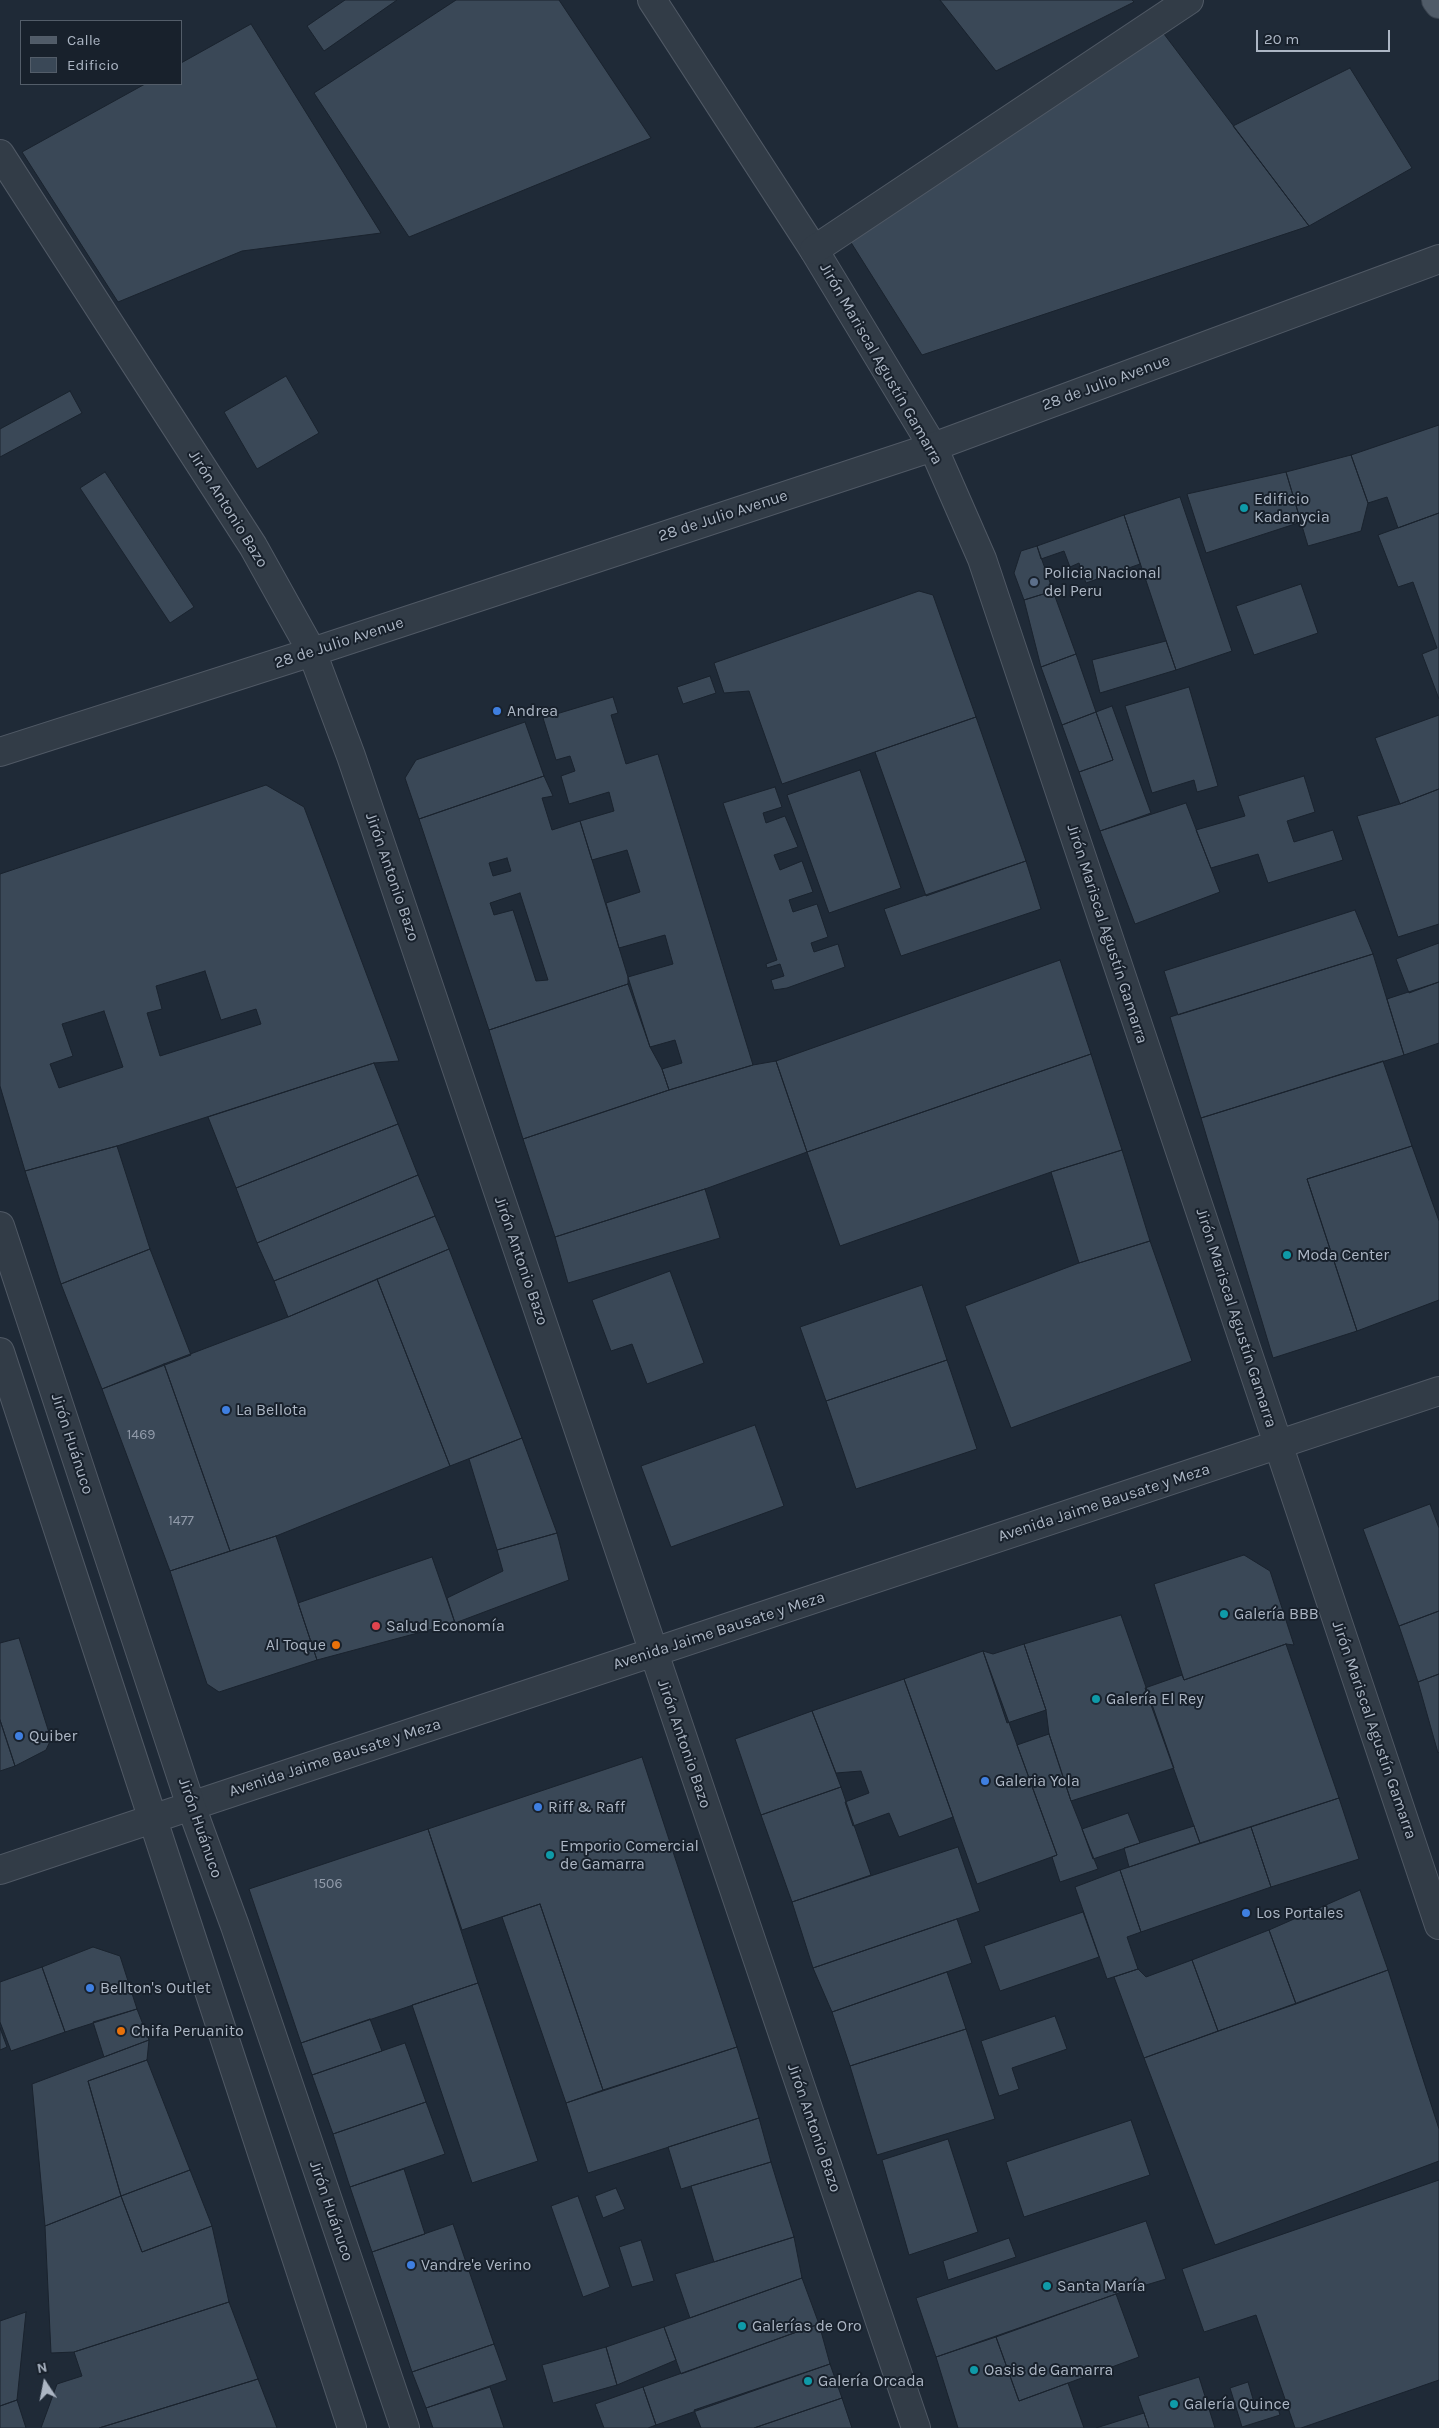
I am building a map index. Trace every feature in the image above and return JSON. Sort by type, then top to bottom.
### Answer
[{"type":"main road","points":[[1436,0],[1439,4]]},
{"type":"street","name":"Jirón Mariscal Agustín Gamarra","points":[[652,0],[814,250],[934,447],[982,559],[1439,1925]]},
{"type":"street","points":[[814,250],[1190,0]]},
{"type":"street","name":"Jirón Antonio Bazo","points":[[0,154],[253,546],[312,652],[351,756],[916,2428]]},
{"type":"street","name":"28 de Julio Avenue","points":[[0,752],[312,652],[934,447],[1439,259]]},
{"type":"street","name":"Jirón Huánuco","points":[[0,1226],[192,1806],[235,1926],[405,2428]]},
{"type":"street","points":[[0,1352],[352,2428]]},
{"type":"street","name":"Avenida Jaime Bausate y Meza","points":[[0,1870],[1439,1392]]},
{"type":"building","points":[[345,0],[397,0],[324,51],[307,26]]},
{"type":"building","points":[[456,0],[559,0],[651,138],[409,237],[314,93]]},
{"type":"building","points":[[940,0],[1132,0],[1134,2],[996,71]]},
{"type":"building","points":[[251,24],[381,233],[242,251],[118,302],[22,152],[143,85],[182,85],[182,62]]},
{"type":"building","points":[[1158,26],[1309,226],[922,355],[845,233]]},
{"type":"building","points":[[1350,68],[1412,168],[1309,226],[1233,126]]},
{"type":"building","points":[[286,376],[319,433],[257,469],[224,412]]},
{"type":"building","points":[[70,391],[82,413],[0,457],[0,429]]},
{"type":"building","points":[[1439,425],[1439,513],[1398,528],[1387,497],[1368,503],[1351,455]]},
{"type":"building","points":[[1351,455],[1368,503],[1361,531],[1308,546],[1286,472]]},
{"type":"building","points":[[105,472],[194,607],[170,623],[80,488]]},
{"type":"building","name":"Edificio Kadanycia","points":[[1286,472],[1301,522],[1206,553],[1187,494]]},
{"type":"building","points":[[1180,497],[1232,651],[1176,670],[1124,515]]},
{"type":"building","points":[[1439,513],[1439,699],[1422,654],[1437,648],[1413,582],[1398,587],[1378,535]]},
{"type":"building","points":[[1124,515],[1140,564],[1086,583],[1079,563],[1070,567],[1064,551],[1041,559],[1037,546]]},
{"type":"building","name":"Policia Nacional del Peru","points":[[1037,546],[1053,591],[1024,600],[1014,573],[1021,551]]},
{"type":"building","points":[[1301,584],[1318,633],[1254,655],[1236,606]]},
{"type":"building","points":[[919,591],[933,595],[976,717],[782,784],[749,691],[724,693],[714,663]]},
{"type":"building","points":[[1053,591],[1076,654],[1041,667],[1024,600]]},
{"type":"building","points":[[1166,641],[1176,670],[1100,693],[1092,660]]},
{"type":"building","points":[[1076,654],[1096,712],[1062,725],[1041,667]]},
{"type":"building","points":[[710,676],[716,693],[683,704],[677,687]]},
{"type":"building","points":[[1189,687],[1218,786],[1197,792],[1194,780],[1152,793],[1125,706]]},
{"type":"building","points":[[613,697],[618,713],[611,715],[626,764],[658,754],[753,1065],[669,1090],[662,1069],[682,1063],[675,1040],[650,1047],[628,977],[673,964],[665,935],[619,948],[606,903],[640,892],[627,850],[592,860],[580,821],[614,811],[609,792],[569,804],[561,776],[575,771],[570,756],[556,760],[543,718]]},
{"type":"building","points":[[1112,706],[1151,813],[1100,831],[1079,772],[1113,760],[1096,712]]},
{"type":"building","points":[[1096,712],[1113,760],[1079,772],[1062,725]]},
{"type":"building","points":[[1439,715],[1439,789],[1400,804],[1375,738]]},
{"type":"building","points":[[976,717],[1026,861],[926,896],[875,752]]},
{"type":"building","points":[[525,722],[544,776],[419,819],[405,778],[416,760]]},
{"type":"building","points":[[860,770],[901,888],[829,913],[787,795]]},
{"type":"building","points":[[544,776],[553,796],[542,798],[552,830],[580,821],[628,977],[628,984],[489,1030],[419,819]],"holes":[[[507,858],[511,871],[493,876],[489,863]],[[520,893],[548,980],[536,981],[513,910],[494,915],[490,903]]]},
{"type":"building","points":[[1304,776],[1315,812],[1287,821],[1294,842],[1333,830],[1343,860],[1268,883],[1258,854],[1211,868],[1196,830],[1245,816],[1238,796]]},
{"type":"building","points":[[266,785],[304,807],[399,1061],[374,1063],[117,1146],[25,1171],[0,1086],[0,874]],"holes":[[[205,971],[221,1020],[256,1009],[261,1024],[160,1056],[147,1013],[162,1009],[156,986]],[[104,1011],[123,1067],[59,1088],[50,1064],[73,1056],[62,1024]]]},
{"type":"building","points":[[775,787],[782,807],[763,813],[766,823],[785,816],[798,847],[774,855],[780,870],[802,861],[813,892],[789,900],[793,912],[817,904],[828,937],[811,943],[814,952],[838,944],[845,967],[787,988],[774,990],[771,980],[784,976],[780,964],[767,968],[766,964],[777,960],[723,803]]},
{"type":"building","points":[[1439,789],[1439,924],[1398,937],[1357,816],[1400,804]]},
{"type":"building","points":[[1186,803],[1220,892],[1135,924],[1100,831]]},
{"type":"building","points":[[1026,861],[1041,909],[901,956],[884,909]]},
{"type":"building","points":[[1355,910],[1373,954],[1178,1015],[1164,971]]},
{"type":"building","points":[[1439,943],[1439,982],[1409,993],[1396,959]]},
{"type":"building","points":[[1373,954],[1404,1055],[1201,1118],[1170,1017]]},
{"type":"building","points":[[1060,960],[1091,1054],[807,1152],[776,1061]]},
{"type":"building","points":[[1439,982],[1439,1043],[1404,1055],[1387,999]]},
{"type":"building","points":[[628,984],[650,1047],[662,1069],[669,1090],[523,1139],[489,1030]]},
{"type":"building","points":[[1091,1054],[1122,1150],[1051,1172],[840,1246],[807,1152]]},
{"type":"building","points":[[776,1061],[807,1152],[705,1189],[555,1237],[523,1139],[669,1090],[753,1065]]},
{"type":"building","name":"Moda Center","points":[[1383,1061],[1412,1146],[1307,1179],[1357,1331],[1273,1358],[1201,1118]]},
{"type":"building","points":[[374,1063],[398,1124],[236,1188],[208,1117]]},
{"type":"building","points":[[398,1124],[418,1175],[257,1243],[236,1188]]},
{"type":"building","points":[[117,1146],[150,1249],[61,1284],[25,1171]]},
{"type":"building","points":[[1412,1146],[1439,1221],[1439,1300],[1357,1331],[1307,1179]]},
{"type":"building","points":[[1122,1150],[1150,1241],[1079,1263],[1051,1172]]},
{"type":"building","points":[[418,1175],[435,1216],[274,1281],[257,1243]]},
{"type":"building","points":[[705,1189],[720,1238],[568,1283],[555,1237]]},
{"type":"building","points":[[435,1216],[449,1249],[288,1317],[274,1281]]},
{"type":"building","points":[[1150,1241],[1192,1361],[1011,1428],[965,1306],[1079,1263]]},
{"type":"building","points":[[150,1249],[191,1355],[102,1389],[61,1284]]},
{"type":"building","points":[[449,1249],[522,1438],[450,1466],[377,1279]]},
{"type":"building","points":[[670,1271],[704,1363],[647,1384],[632,1344],[611,1351],[592,1300]]},
{"type":"building","points":[[377,1279],[450,1466],[276,1536],[230,1551],[164,1364],[288,1317]]},
{"type":"building","points":[[922,1285],[947,1360],[826,1401],[800,1327]]},
{"type":"building","points":[[947,1360],[977,1449],[856,1489],[826,1401]]},
{"type":"building","points":[[164,1364],[230,1551],[170,1571],[102,1389]]},
{"type":"building","points":[[755,1425],[784,1506],[671,1547],[641,1466]]},
{"type":"building","points":[[522,1438],[557,1533],[497,1550],[469,1459]]},
{"type":"building","points":[[1430,1504],[1439,1528],[1439,1611],[1399,1626],[1363,1529]]},
{"type":"building","points":[[557,1533],[569,1580],[455,1623],[447,1598],[503,1571],[497,1550]]},
{"type":"building","points":[[276,1536],[317,1660],[219,1692],[207,1684],[170,1571]]},
{"type":"building","name":"Galería BBB","points":[[1244,1555],[1270,1571],[1294,1645],[1286,1644],[1184,1680],[1154,1584]]},
{"type":"building","points":[[432,1557],[455,1623],[317,1660],[298,1603]]},
{"type":"building","points":[[1439,1611],[1439,1674],[1418,1682],[1399,1626]]},
{"type":"building","name":"Galería El Rey","points":[[1121,1615],[1174,1768],[1071,1801],[1049,1734],[1046,1710],[1024,1644]]},
{"type":"building","points":[[19,1638],[51,1739],[46,1750],[15,1766],[0,1720],[0,1643]]},
{"type":"building","points":[[1024,1644],[1046,1710],[1007,1723],[983,1651],[993,1654]]},
{"type":"building","points":[[1286,1644],[1339,1798],[1200,1843],[1145,1688],[1182,1675],[1184,1680]]},
{"type":"building","name":"Galeria Yola","points":[[983,1651],[1057,1855],[977,1884],[904,1679]]},
{"type":"building","points":[[1439,1674],[1439,1752],[1438,1753],[1418,1682]]},
{"type":"building","points":[[904,1679],[953,1817],[899,1837],[889,1813],[853,1826],[845,1802],[869,1793],[861,1771],[836,1773],[812,1711]]},
{"type":"building","points":[[812,1711],[841,1787],[761,1815],[735,1739]]},
{"type":"building","points":[[0,1720],[15,1766],[0,1771]]},
{"type":"building","points":[[1049,1734],[1071,1801],[1098,1869],[1060,1882],[1052,1857],[1057,1855],[1017,1745]]},
{"type":"building","points":[[642,1757],[737,2047],[603,2090],[540,1904],[462,1930],[428,1829]]},
{"type":"building","points":[[841,1787],[871,1875],[792,1902],[761,1815]]},
{"type":"building","points":[[1339,1798],[1359,1859],[1271,1887],[1251,1827]]},
{"type":"building","points":[[1128,1813],[1140,1843],[1093,1859],[1082,1829]]},
{"type":"building","points":[[1194,1826],[1200,1843],[1129,1867],[1124,1848]]},
{"type":"building","points":[[1251,1827],[1271,1887],[1141,1932],[1120,1870]]},
{"type":"building","points":[[428,1829],[478,1983],[301,2043],[249,1889]]},
{"type":"building","points":[[958,1847],[980,1911],[813,1968],[792,1902]]},
{"type":"building","points":[[1120,1870],[1141,1932],[1127,1937],[1138,1969],[1107,1979],[1075,1887]]},
{"type":"building","points":[[1360,1890],[1388,1970],[1296,2004],[1269,1930]]},
{"type":"building","points":[[540,1904],[603,2090],[566,2103],[502,1917]]},
{"type":"building","points":[[1083,1912],[1099,1957],[1000,1991],[984,1946]]},
{"type":"building","points":[[957,1919],[972,1963],[832,2012],[813,1968]]},
{"type":"building","points":[[1269,1930],[1296,2004],[1218,2031],[1192,1960]]},
{"type":"building","name":"Bellton's Outlet","points":[[93,1947],[120,1956],[137,2009],[65,2032],[42,1967]]},
{"type":"building","points":[[1192,1960],[1218,2031],[1144,2058],[1114,1977],[1138,1969],[1146,1977]]},
{"type":"building","points":[[42,1967],[65,2032],[11,2051],[0,2022],[0,1982]]},
{"type":"building","points":[[1388,1970],[1439,2129],[1439,2161],[1215,2245],[1144,2058]]},
{"type":"building","points":[[947,1972],[966,2029],[850,2066],[832,2012]]},
{"type":"building","points":[[478,1983],[538,2161],[472,2183],[412,2005]]},
{"type":"building","name":"Chifa Peruanito","points":[[137,2009],[149,2040],[104,2057],[93,2022]]},
{"type":"building","points":[[1055,2016],[1067,2049],[1012,2068],[1019,2089],[999,2096],[981,2041]]},
{"type":"building","points":[[370,2019],[382,2051],[312,2075],[301,2043]]},
{"type":"building","points":[[0,2028],[7,2047],[0,2050]]},
{"type":"building","points":[[966,2029],[995,2119],[877,2155],[850,2066]]},
{"type":"building","points":[[149,2040],[147,2060],[88,2081],[121,2196],[45,2226],[32,2084]]},
{"type":"building","points":[[405,2043],[426,2102],[333,2134],[312,2075]]},
{"type":"building","points":[[737,2047],[759,2118],[588,2173],[566,2103]]},
{"type":"building","points":[[147,2060],[190,2170],[121,2196],[88,2081]]},
{"type":"building","points":[[426,2102],[445,2154],[350,2187],[333,2134]]},
{"type":"building","points":[[759,2118],[771,2162],[681,2189],[668,2147]]},
{"type":"building","points":[[1131,2120],[1150,2175],[1024,2217],[1006,2162]]},
{"type":"building","points":[[948,2139],[978,2232],[909,2255],[882,2160]]},
{"type":"building","points":[[771,2162],[794,2237],[714,2262],[691,2186]]},
{"type":"building","points":[[404,2169],[425,2234],[372,2252],[350,2187]]},
{"type":"building","points":[[190,2170],[212,2226],[142,2252],[121,2196]]},
{"type":"building","points":[[1439,2180],[1439,2380],[1301,2428],[1295,2428],[1256,2315],[1204,2332],[1182,2269]]},
{"type":"building","points":[[616,2188],[625,2209],[603,2218],[595,2196]]},
{"type":"building","points":[[121,2196],[142,2252],[212,2226],[229,2302],[74,2352],[51,2353],[45,2226]]},
{"type":"building","points":[[578,2196],[610,2287],[583,2297],[551,2206]]},
{"type":"building","name":"Santa María","points":[[1146,2221],[1166,2279],[1116,2294],[936,2357],[916,2298]]},
{"type":"building","points":[[453,2224],[494,2344],[412,2372],[372,2252]]},
{"type":"building","points":[[794,2237],[802,2278],[690,2318],[675,2274]]},
{"type":"building","points":[[1009,2238],[1016,2257],[948,2280],[943,2261]]},
{"type":"building","points":[[641,2240],[654,2281],[632,2287],[619,2247]]},
{"type":"building","name":"Galerías de Oro","points":[[802,2278],[819,2324],[681,2374],[664,2327]]},
{"type":"building","points":[[1116,2294],[1139,2357],[1019,2401],[996,2337]]},
{"type":"building","points":[[229,2302],[258,2379],[99,2428],[41,2428],[57,2384],[82,2376],[74,2352]]},
{"type":"building","points":[[26,2312],[17,2400],[0,2406],[0,2321]]},
{"type":"building","points":[[819,2324],[830,2364],[656,2425],[643,2387]]},
{"type":"building","points":[[664,2327],[676,2360],[617,2385],[606,2347]]},
{"type":"building","name":"Oasis de Gamarra","points":[[996,2337],[1019,2401],[1068,2383],[1084,2428],[958,2428],[936,2357]]},
{"type":"building","points":[[494,2344],[507,2380],[426,2408],[412,2372]]},
{"type":"building","points":[[606,2347],[617,2385],[553,2403],[542,2365]]},
{"type":"building","name":"Galería Orcada","points":[[830,2364],[842,2398],[754,2428],[701,2428],[694,2410]]},
{"type":"building","name":"Galería Quince","points":[[1199,2377],[1215,2428],[1149,2428],[1138,2396]]},
{"type":"building","points":[[258,2379],[277,2428],[99,2428]]},
{"type":"building","points":[[1248,2382],[1256,2409],[1276,2402],[1280,2415],[1242,2427],[1230,2388]]},
{"type":"building","points":[[490,2387],[504,2428],[433,2428],[426,2408]]},
{"type":"building","points":[[643,2387],[656,2425],[648,2428],[604,2428],[595,2404]]},
{"type":"building","points":[[842,2398],[852,2428],[754,2428]]},
{"type":"building","points":[[17,2400],[26,2428],[0,2428],[0,2406]]},
{"type":"building","points":[[1144,2413],[1149,2428],[1096,2428]]},
{"type":"place","name":"Edificio Kadanycia","points":[[1244,508]]},
{"type":"place","name":"Policia Nacional del Peru","points":[[1034,582]]},
{"type":"place","name":"Andrea","points":[[497,711]]},
{"type":"place","name":"Moda Center","points":[[1287,1255]]},
{"type":"place","name":"La Bellota","points":[[226,1410]]},
{"type":"place","name":"Galería BBB","points":[[1224,1614]]},
{"type":"place","name":"Salud Economía","points":[[376,1626]]},
{"type":"place","name":"Al Toque","points":[[336,1645]]},
{"type":"place","name":"Galería El Rey","points":[[1096,1699]]},
{"type":"place","name":"Quiber","points":[[19,1736]]},
{"type":"place","name":"Galeria Yola","points":[[985,1781]]},
{"type":"place","name":"Riff & Raff","points":[[538,1807]]},
{"type":"place","name":"Emporio Comercial de Gamarra","points":[[550,1855]]},
{"type":"place","name":"Los Portales","points":[[1246,1913]]},
{"type":"place","name":"Bellton's Outlet","points":[[90,1988]]},
{"type":"place","name":"Chifa Peruanito","points":[[121,2031]]},
{"type":"place","name":"Vandre'e Verino","points":[[411,2265]]},
{"type":"place","name":"Santa María","points":[[1047,2286]]},
{"type":"place","name":"Galerías de Oro","points":[[742,2326]]},
{"type":"place","name":"Oasis de Gamarra","points":[[974,2370]]},
{"type":"place","name":"Galería Orcada","points":[[808,2381]]},
{"type":"place","name":"Galería Quince","points":[[1174,2404]]}]
